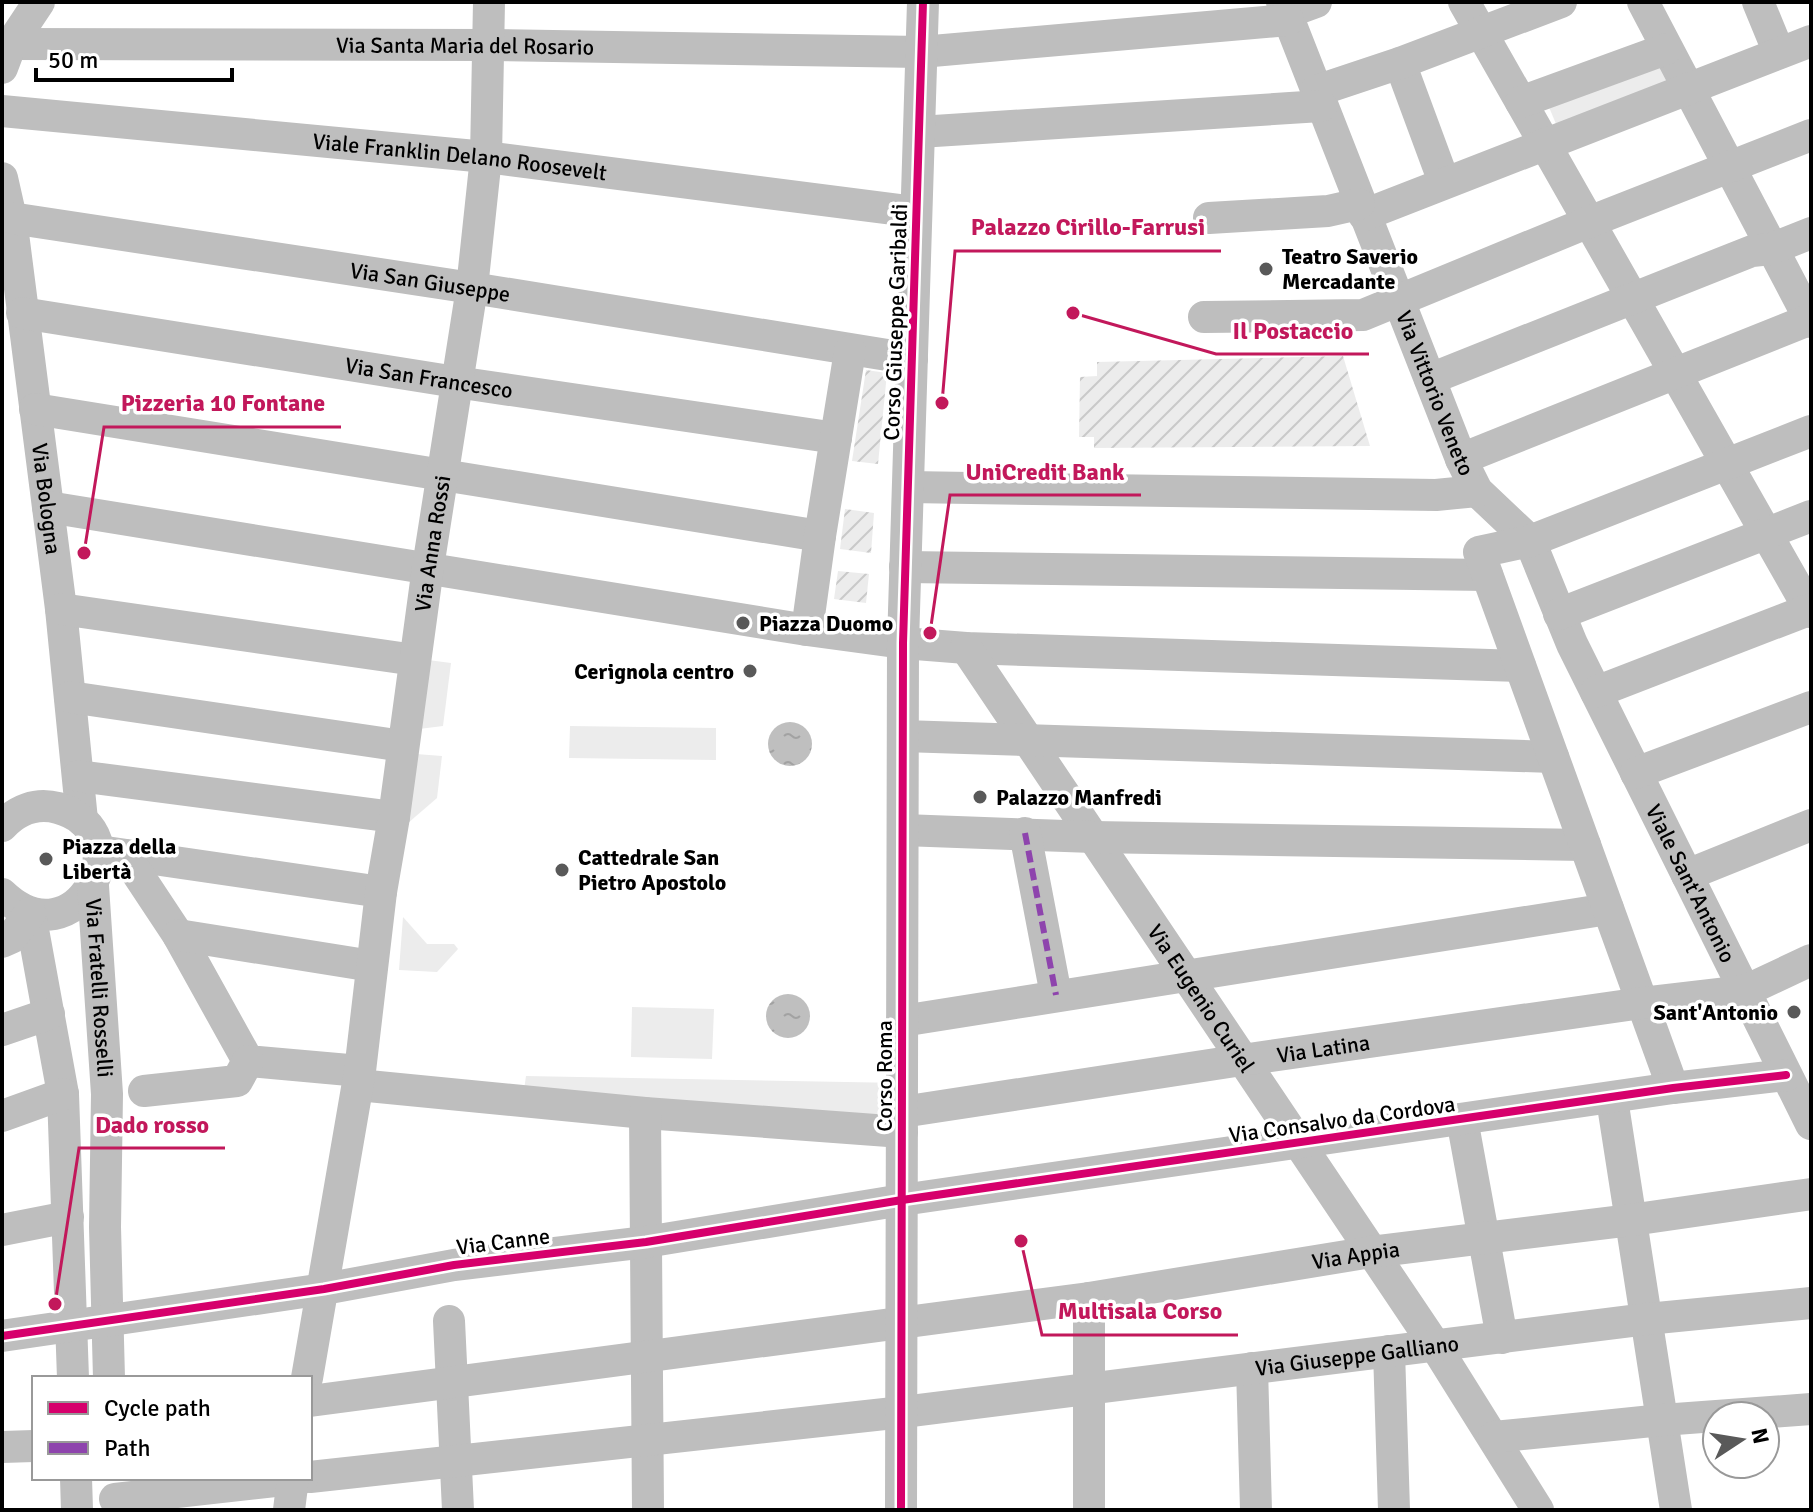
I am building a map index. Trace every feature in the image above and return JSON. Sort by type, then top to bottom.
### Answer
[{"type":"street","points":[[6,56],[39,2]]},
{"type":"street","name":"Via Anna Rossi","points":[[307,1376],[359,1078],[381,892],[472,288],[486,157],[489,2]]},
{"type":"street","name":"Corso Giuseppe Garibaldi","points":[[903,643],[923,2]]},
{"type":"street","name":"Via Santa Maria del Rosario","points":[[6,56],[488,45],[921,52],[1285,12],[1316,2]]},
{"type":"street","points":[[1464,2],[1810,610],[1596,692]]},
{"type":"street","points":[[919,132],[1318,98],[1480,31],[1561,2]]},
{"type":"street","points":[[1461,459],[1811,320],[1643,2]]},
{"type":"street","points":[[1758,2],[1779,53]]},
{"type":"street","name":"Via Vittorio Veneto","points":[[1285,12],[1461,459],[1477,491],[1530,541],[1572,644]]},
{"type":"street","points":[[1209,218],[1362,209],[1545,145],[1811,41]]},
{"type":"street","points":[[1521,102],[1666,49]]},
{"type":"street","points":[[1400,63],[1444,182]]},
{"type":"street","name":"Viale Franklin Delano Roosevelt","points":[[2,111],[486,157],[916,212]]},
{"type":"street","points":[[1204,317],[1363,315],[1811,135]]},
{"type":"street","name":"Via Bologna","points":[[2,178],[11,218],[22,313],[15,359],[35,409],[61,609],[82,820]]},
{"type":"street","name":"Via San Giuseppe","points":[[11,218],[472,288],[850,351]]},
{"type":"street","points":[[1430,379],[1752,251],[1771,249],[1811,233]]},
{"type":"street","name":"Via San Francesco","points":[[22,313],[836,438]]},
{"type":"street","name":"Corso Giuseppe Garibaldi","points":[[807,630],[850,351],[912,359]]},
{"type":"street","points":[[35,409],[820,536]]},
{"type":"street","points":[[1673,1088],[1479,552],[1530,541],[1811,431]]},
{"type":"street","points":[[908,487],[1436,495],[1477,491]]},
{"type":"street","points":[[48,507],[903,643],[966,648],[1520,666]]},
{"type":"street","points":[[1559,614],[1811,516]]},
{"type":"street","points":[[905,567],[1487,575]]},
{"type":"street","points":[[61,609],[415,660]]},
{"type":"street","name":"Corso Roma","points":[[901,1510],[903,643]]},
{"type":"street","name":"Viale Sant'Antonio","points":[[1572,644],[1811,1124]]},
{"type":"street","name":"Via Eugenio Curiel","points":[[966,648],[1436,1347],[1538,1510]]},
{"type":"street","points":[[70,697],[403,746]]},
{"type":"street","points":[[1636,773],[1811,707]]},
{"type":"street","points":[[903,736],[1553,757]]},
{"type":"street","points":[[78,776],[394,817]]},
{"type":"street","points":[[2,826],[17,813],[33,806],[67,810],[82,820],[178,935],[248,1061]]},
{"type":"street","points":[[1687,875],[1811,825]]},
{"type":"street","points":[[903,830],[1093,837],[1585,845]]},
{"type":"street","points":[[1025,833],[1056,995]]},
{"type":"street","points":[[112,853],[381,892]]},
{"type":"street","points":[[2,894],[13,905],[30,913],[48,915],[66,911],[82,901],[93,886],[98,869],[112,853]]},
{"type":"street","name":"Via Fratelli Rosselli","points":[[93,886],[107,1094],[105,1227],[109,1376]]},
{"type":"street","points":[[902,1021],[1608,909]]},
{"type":"street","points":[[2,942],[11,938],[30,913]]},
{"type":"street","name":"Via Fratelli Rosselli","points":[[30,913],[63,1094],[73,1376]]},
{"type":"street","points":[[178,935],[372,966]]},
{"type":"street","name":"Via Latina","points":[[902,1122],[1242,1060],[1745,991],[1811,960]]},
{"type":"street","points":[[2,1030],[49,1014]]},
{"type":"street","points":[[248,1061],[359,1078],[645,1113],[902,1122]]},
{"type":"street","points":[[144,1091],[237,1081],[248,1061]]},
{"type":"street","name":"Via Consalvo da Cordova","points":[[902,1200],[1673,1088],[1786,1075]]},
{"type":"street","points":[[2,1116],[63,1094]]},
{"type":"street","points":[[1612,1099],[1676,1510]]},
{"type":"street","points":[[645,1113],[648,1510]]},
{"type":"street","points":[[1462,1119],[1502,1338]]},
{"type":"street","name":"Via Appia","points":[[312,1401],[1089,1298],[1371,1252],[1811,1194]]},
{"type":"street","name":"Via Canne","points":[[2,1336],[324,1289],[454,1265],[646,1242],[902,1200]]},
{"type":"street","points":[[2,1230],[68,1217]]},
{"type":"street","points":[[1089,1298],[1089,1510]]},
{"type":"street","name":"Via Giuseppe Galliano","points":[[312,1477],[903,1412],[1647,1319],[1811,1303]]},
{"type":"street","points":[[449,1321],[458,1510]]},
{"type":"street","points":[[1389,1351],[1394,1510]]},
{"type":"street","points":[[1252,1368],[1256,1510]]},
{"type":"street","points":[[1494,1437],[1811,1409]]},
{"type":"street","points":[[2,1447],[32,1446]]},
{"type":"street","points":[[76,1480],[77,1510]]},
{"type":"street","points":[[115,1496],[273,1480]]},
{"type":"street","points":[[289,1510],[293,1480]]},
{"type":"shaded area","points":[[1664,58],[1678,85],[1559,131],[1546,100]]},
{"type":"shaded area","points":[[1343,356],[1370,446],[1094,448],[1094,437],[1079,437],[1080,377],[1097,376],[1097,362]]},
{"type":"shaded area","points":[[866,370],[887,373],[878,464],[852,461]]},
{"type":"shaded area","points":[[845,509],[874,513],[871,553],[840,549]]},
{"type":"shaded area","points":[[838,571],[869,574],[866,603],[834,599]]},
{"type":"shaded area","points":[[428,660],[451,663],[443,726],[419,729]]},
{"type":"shaded area","points":[[570,726],[716,728],[716,760],[569,758]]},
{"type":"shaded area","points":[[416,754],[442,756],[437,798],[408,823]]},
{"type":"shaded area","points":[[403,917],[427,944],[454,944],[458,949],[437,972],[399,970]]},
{"type":"shaded area","points":[[632,1007],[714,1009],[712,1059],[631,1057]]},
{"type":"shaded area","points":[[526,1076],[902,1083],[902,1132],[522,1104]]},
{"type":"water","points":[[790,722],[806,728],[812,744],[806,760],[790,766],[774,760],[768,744],[774,728]]},
{"type":"water","points":[[788,994],[803,1001],[810,1016],[803,1031],[788,1038],[773,1031],[766,1016],[773,1001]]},
{"type":"marked path","points":[[1025,833],[1056,995]]},
{"type":"cycle path","points":[[901,1510],[903,643],[923,2]]},
{"type":"cycle path","points":[[2,1336],[324,1289],[454,1265],[646,1242],[902,1200],[1673,1088],[1786,1075]]},
{"type":"place","name":"Teatro Saverio Mercadante","points":[[1266,269]]},
{"type":"place","name":"Il Postaccio","points":[[1073,313]]},
{"type":"place","name":"Palazzo Cirillo-Farrusi","points":[[942,403]]},
{"type":"place","name":"Pizzeria 10 Fontane","points":[[84,553]]},
{"type":"place","name":"Piazza Duomo","points":[[743,623]]},
{"type":"place","name":"UniCredit Bank","points":[[930,633]]},
{"type":"place","name":"Cerignola centro","points":[[750,671]]},
{"type":"place","name":"Palazzo Manfredi","points":[[980,797]]},
{"type":"place","name":"Piazza della Libertà","points":[[46,859]]},
{"type":"place","name":"Cattedrale San Pietro Apostolo","points":[[562,870]]},
{"type":"place","name":"Sant'Antonio","points":[[1794,1012]]},
{"type":"place","name":"Multisala Corso","points":[[1021,1241]]},
{"type":"place","name":"Dado rosso","points":[[55,1304]]}]
